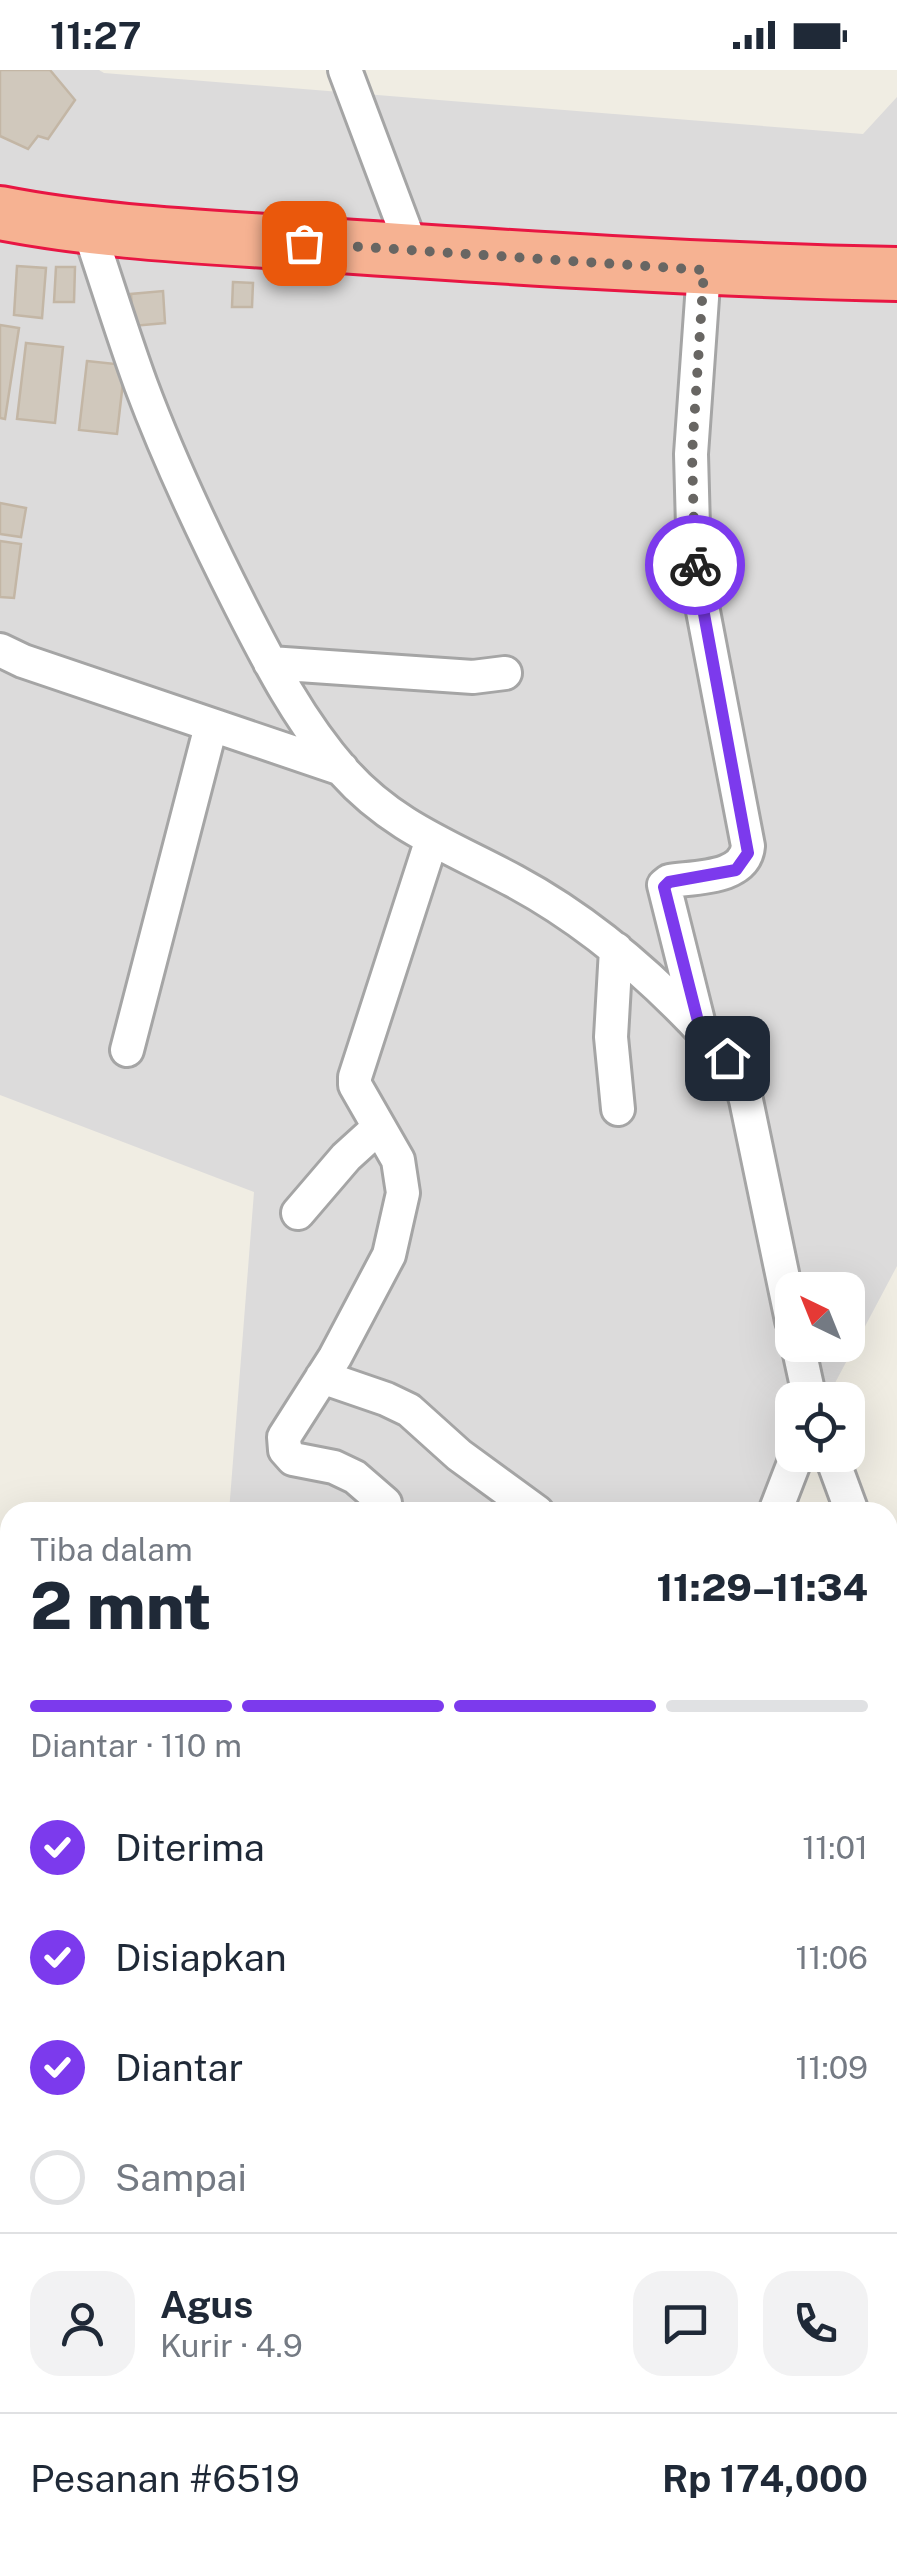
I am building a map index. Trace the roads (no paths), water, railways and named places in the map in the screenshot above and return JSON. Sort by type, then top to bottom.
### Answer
[{"type":"highway","points":[[9,226],[704,270],[897,274]]},
{"type":"street","points":[[346,70],[413,251]]},
{"type":"street","points":[[88,228],[142,386],[207,540],[302,716],[342,769],[378,805],[431,842],[530,890],[616,949],[654,981],[727,1058],[742,1082],[782,1272]]},
{"type":"street","points":[[700,1029],[664,885],[736,870],[746,860],[748,846],[694,564],[692,454],[704,270]]},
{"type":"street","points":[[0,650],[342,769]]},
{"type":"street","points":[[270,663],[473,677],[505,673]]},
{"type":"street","points":[[127,1050],[211,726]]},
{"type":"street","points":[[385,1502],[355,1478],[325,1464],[298,1460],[285,1450],[284,1437],[375,1282],[393,1239],[403,1194],[400,1168],[355,1085],[355,1077],[431,842]]},
{"type":"street","points":[[616,949],[612,1038],[618,1108]]},
{"type":"street","points":[[298,1213],[346,1157],[379,1127]]},
{"type":"street","points":[[322,1377],[409,1410],[459,1455],[524,1502]]},
{"type":"street","points":[[779,1502],[790,1472]]},
{"type":"street","points":[[837,1472],[848,1502]]}]
